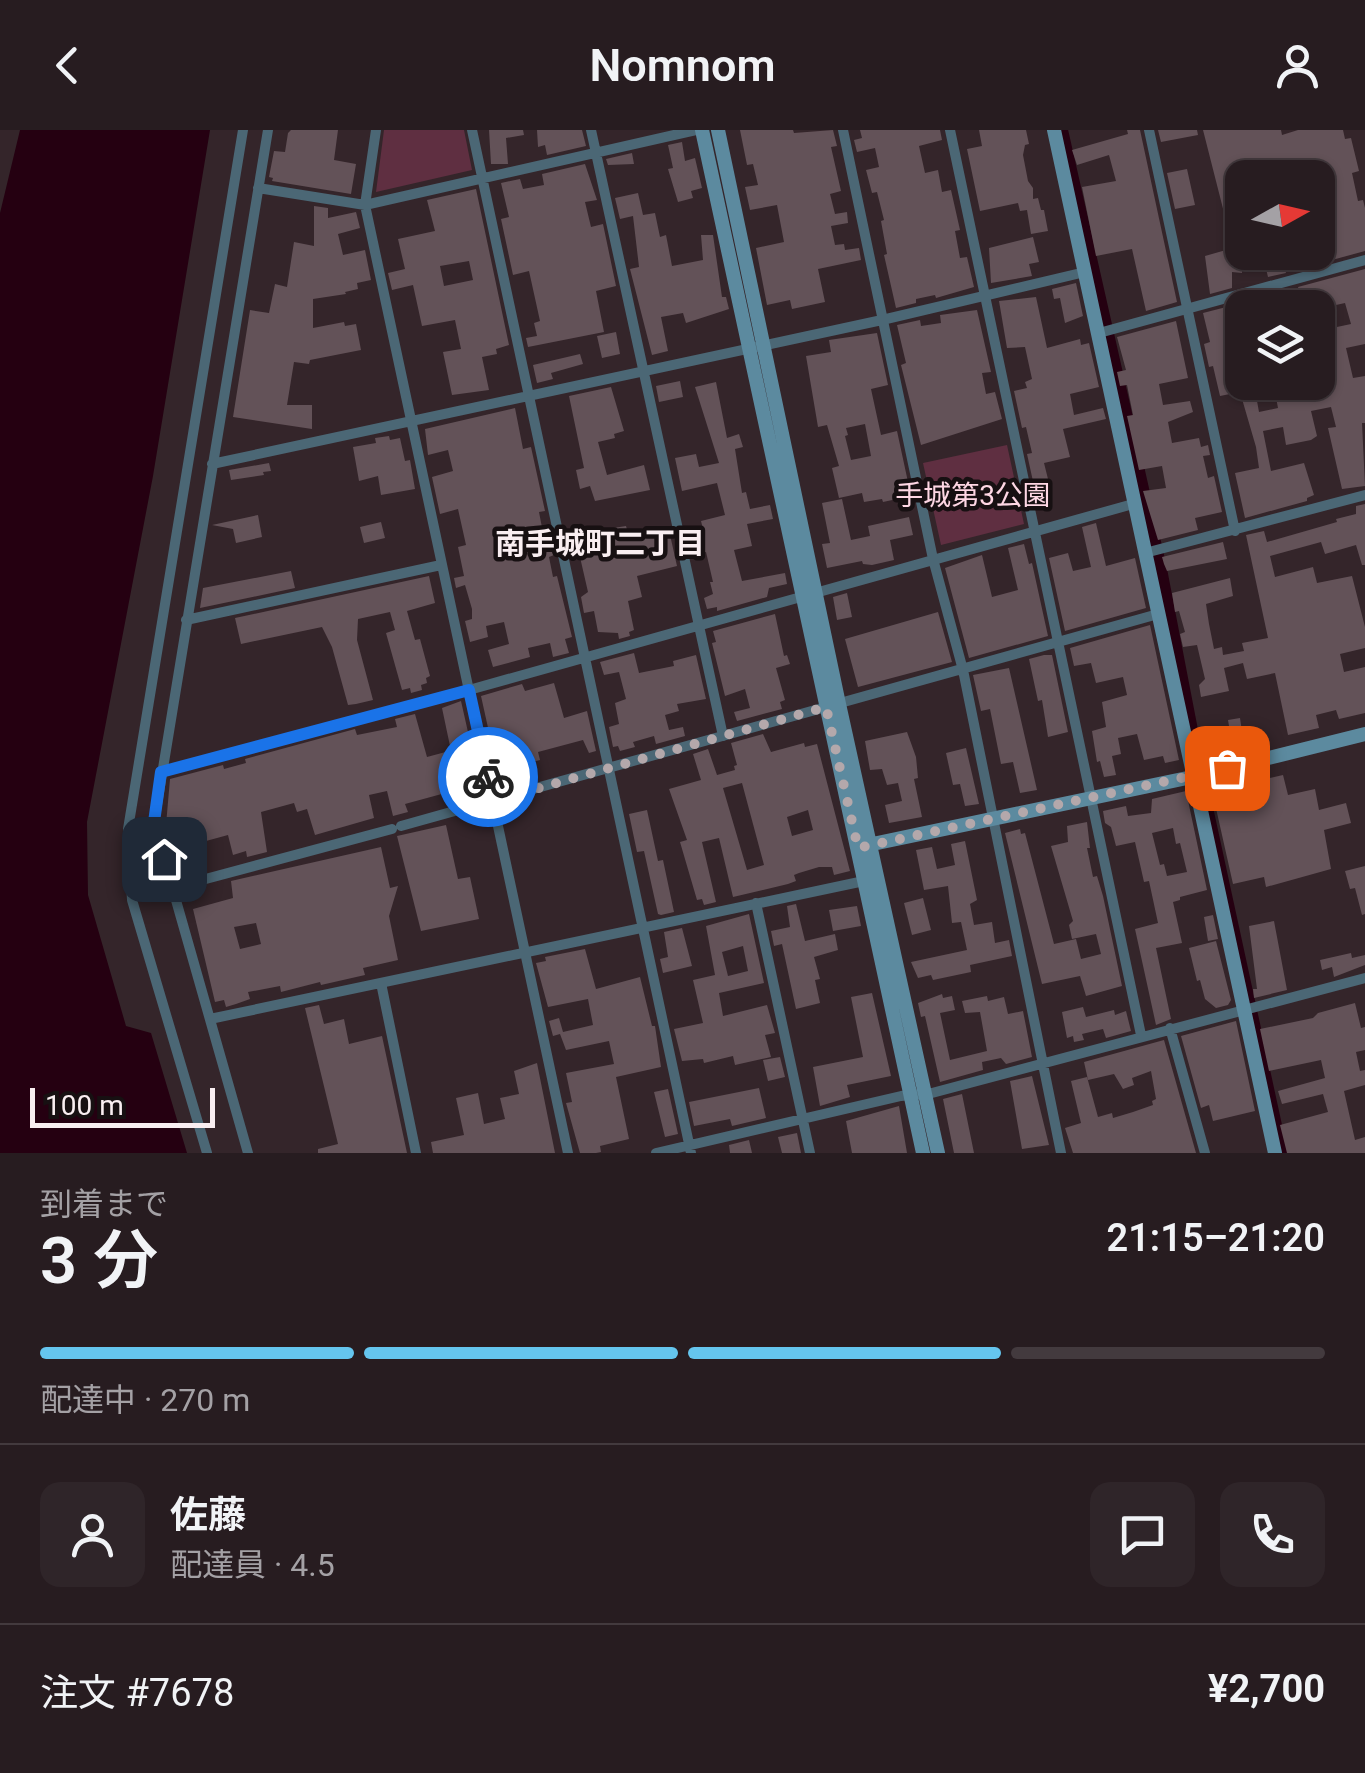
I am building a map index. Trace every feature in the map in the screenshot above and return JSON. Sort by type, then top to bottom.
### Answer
[{"type":"street","points":[[207,1153],[132,900],[128,829],[243,130]]},
{"type":"street","points":[[248,1153],[154,822],[268,130]]},
{"type":"street","points":[[376,130],[365,205],[568,1153]]},
{"type":"street","points":[[472,130],[690,1149]]},
{"type":"street","points":[[591,130],[723,736]]},
{"type":"street","points":[[258,188],[365,205],[699,130],[756,346]]},
{"type":"street","points":[[718,130],[756,346],[918,1094],[923,1153]]},
{"type":"street","points":[[843,130],[933,559],[963,670],[1061,1153]]},
{"type":"street","points":[[950,130],[1142,1035]]},
{"type":"street","points":[[1054,130],[1275,1153]]},
{"type":"street","points":[[1149,130],[1234,531]]},
{"type":"street","points":[[1099,333],[1365,260]]},
{"type":"street","points":[[212,464],[882,320],[1085,272]]},
{"type":"street","points":[[1145,553],[1365,495]]},
{"type":"street","points":[[161,772],[1133,504]]},
{"type":"street","points":[[186,620],[441,565]]},
{"type":"street","points":[[172,888],[1158,614]]},
{"type":"street","points":[[864,846],[1192,776],[1365,734]]},
{"type":"street","points":[[864,846],[864,881],[918,1094],[938,1153]]},
{"type":"street","points":[[210,1019],[864,881]]},
{"type":"street","points":[[756,903],[810,1153]]},
{"type":"street","points":[[656,1153],[690,1149],[1040,1064],[1365,978]]},
{"type":"street","points":[[381,983],[416,1153]]},
{"type":"street","points":[[1170,1028],[1206,1153]]},
{"type":"green space","points":[[384,130],[464,130],[472,170],[376,192]]},
{"type":"green space","name":"手城第3公園","points":[[1007,445],[1024,524],[941,545],[923,463]]},
{"type":"shaded area","points":[[20,130],[210,130],[153,476],[87,822],[88,895],[126,1026],[151,1033],[187,1153],[0,1153],[0,213]]},
{"type":"building","points":[[291,130],[338,130],[334,160],[356,164],[351,194],[272,181],[269,177],[274,151],[285,152]]},
{"type":"building","points":[[489,130],[523,130],[524,135],[506,138],[508,164],[491,164]]},
{"type":"building","points":[[537,130],[582,130],[586,146],[547,155],[545,145],[538,147]]},
{"type":"building","points":[[740,130],[833,130],[837,146],[831,147],[841,191],[830,194],[835,214],[847,212],[848,223],[831,226],[835,245],[844,244],[845,250],[859,248],[861,260],[818,269],[825,302],[792,309],[790,300],[767,305],[756,248],[784,242],[777,205],[750,210],[745,187],[758,185],[753,164],[747,165]]},
{"type":"building","points":[[860,130],[940,130],[942,140],[919,146],[925,173],[938,170],[942,192],[951,190],[960,230],[955,231],[960,258],[967,257],[974,287],[936,298],[935,295],[916,299],[916,303],[896,308],[884,255],[884,220],[866,170],[879,167],[875,148],[857,152],[854,140],[862,138]]},
{"type":"building","points":[[979,130],[1026,130],[1029,144],[1025,145],[1023,155],[1028,181],[1033,199],[1038,198],[1044,210],[1048,231],[1031,234],[1027,210],[1020,211],[1018,203],[980,211],[967,149],[982,146]]},
{"type":"building","points":[[1127,130],[1140,130],[1177,302],[1146,311],[1132,249],[1096,256],[1082,187],[1116,181],[1109,155],[1077,165],[1072,150],[1128,134]]},
{"type":"building","points":[[1158,130],[1197,130],[1198,135],[1161,142]]},
{"type":"building","points":[[1203,130],[1281,130],[1282,135],[1298,130],[1343,130],[1345,139],[1351,138],[1359,171],[1352,173],[1358,201],[1363,200],[1365,208],[1365,251],[1335,259],[1335,160],[1225,160],[1225,217]]},
{"type":"building","points":[[682,142],[685,161],[695,158],[702,188],[691,191],[693,198],[678,202],[668,169],[673,168],[668,145]]},
{"type":"building","points":[[632,153],[634,164],[608,165],[606,159]]},
{"type":"building","points":[[585,164],[597,200],[585,202],[591,227],[603,224],[616,286],[596,291],[604,332],[528,347],[526,338],[537,336],[534,323],[540,321],[529,271],[513,275],[501,219],[509,217],[501,183],[520,179],[523,189],[544,185],[542,174]]},
{"type":"building","points":[[1187,169],[1195,205],[1175,209],[1167,173]]},
{"type":"building","points":[[476,189],[509,345],[496,349],[497,354],[482,357],[489,390],[452,395],[443,352],[461,349],[455,320],[422,326],[413,285],[392,290],[388,273],[405,269],[398,239],[435,231],[427,200]],"holes":[[[469,261],[473,280],[444,286],[440,266]]]},
{"type":"building","points":[[638,193],[643,215],[655,213],[660,237],[666,235],[672,266],[703,260],[701,235],[713,235],[722,297],[726,297],[729,309],[686,323],[683,313],[661,317],[668,351],[652,355],[630,269],[639,267],[633,216],[620,219],[615,198]]},
{"type":"building","points":[[314,206],[328,208],[328,218],[356,212],[360,228],[338,234],[343,255],[365,250],[371,280],[357,283],[358,289],[346,294],[313,299],[313,328],[344,322],[345,326],[356,324],[361,350],[310,360],[309,364],[294,362],[287,405],[312,405],[312,429],[233,417],[250,310],[269,313],[275,284],[287,287],[294,242],[314,246]]},
{"type":"building","points":[[1033,237],[1039,262],[1029,264],[1032,276],[991,283],[989,248]]},
{"type":"building","points":[[1225,250],[1225,270],[1242,270],[1232,272],[1232,288],[1210,294],[1205,256]]},
{"type":"building","points":[[1365,269],[1365,344],[1346,348],[1353,378],[1365,376],[1365,486],[1342,489],[1328,428],[1336,427],[1331,407],[1311,411],[1317,436],[1311,440],[1286,445],[1283,427],[1263,431],[1271,471],[1304,463],[1314,495],[1307,501],[1245,518],[1235,473],[1259,468],[1242,400],[1257,400],[1259,412],[1278,408],[1276,400],[1335,400],[1335,327],[1351,324],[1345,303],[1335,305],[1335,290],[1298,287]]},
{"type":"building","points":[[1266,270],[1285,270],[1286,273],[1268,277]]},
{"type":"building","points":[[1076,283],[1083,316],[1065,323],[1060,298],[1054,299],[1052,289]]},
{"type":"building","points":[[1036,297],[1047,348],[1080,339],[1081,345],[1089,343],[1099,387],[1070,394],[1074,415],[1103,408],[1106,419],[1063,429],[1070,457],[1044,463],[1051,491],[1036,495],[1027,454],[1032,453],[1014,391],[1027,388],[1025,382],[1032,379],[1025,347],[1007,348],[999,301]]},
{"type":"building","points":[[1225,307],[1225,395],[1220,396],[1213,366],[1209,367],[1204,344],[1210,342],[1203,313]]},
{"type":"building","points":[[977,310],[991,372],[982,373],[986,394],[995,392],[1002,419],[921,445],[901,365],[906,363],[897,325],[920,320],[921,326],[941,323],[940,315]]},
{"type":"building","points":[[1176,321],[1188,378],[1159,384],[1163,405],[1190,401],[1193,412],[1168,422],[1172,443],[1199,438],[1201,447],[1208,445],[1210,455],[1203,456],[1208,478],[1214,476],[1222,512],[1195,518],[1198,530],[1158,540],[1143,491],[1166,488],[1162,466],[1139,470],[1127,416],[1133,415],[1127,385],[1120,386],[1117,372],[1126,370],[1117,337]]},
{"type":"building","points":[[616,332],[620,354],[602,358],[597,336]]},
{"type":"building","points":[[877,333],[888,385],[871,389],[881,435],[897,431],[911,496],[883,502],[864,502],[862,493],[839,498],[832,468],[839,466],[827,425],[818,427],[806,356],[831,352],[829,340]],"holes":[[[865,424],[871,456],[851,460],[846,428]]]},
{"type":"building","points":[[580,354],[583,364],[551,373],[553,379],[537,383],[533,365]]},
{"type":"building","points":[[680,381],[683,397],[659,402],[656,386]]},
{"type":"building","points":[[716,382],[727,438],[739,434],[743,447],[735,449],[742,493],[746,492],[750,509],[770,505],[773,519],[747,524],[752,546],[734,550],[742,581],[785,573],[787,584],[769,588],[767,597],[717,611],[717,607],[707,609],[704,598],[713,594],[713,582],[699,539],[705,537],[701,521],[725,515],[717,483],[682,491],[675,458],[696,454],[699,467],[719,463],[695,387]]},
{"type":"building","points":[[611,387],[624,431],[598,442],[607,475],[644,465],[650,490],[595,501],[590,486],[580,489],[576,470],[584,468],[569,396]]},
{"type":"building","points":[[515,408],[523,449],[531,447],[545,511],[539,512],[545,543],[551,542],[553,577],[557,576],[572,637],[565,639],[569,653],[553,657],[550,643],[528,648],[530,657],[493,667],[488,650],[509,644],[504,622],[486,626],[488,637],[470,642],[465,621],[472,619],[472,609],[465,585],[456,588],[454,578],[464,576],[458,547],[466,545],[458,509],[440,514],[432,477],[453,471],[448,450],[428,455],[425,429]]},
{"type":"building","points":[[389,436],[390,440],[400,438],[405,461],[410,460],[415,489],[381,495],[378,476],[359,481],[353,447]]},
{"type":"building","points":[[269,463],[271,471],[263,472],[264,475],[231,480],[229,470]]},
{"type":"building","points":[[842,499],[851,540],[870,536],[868,526],[909,517],[913,535],[890,540],[894,560],[827,568],[822,544],[830,543],[822,503]]},
{"type":"building","points":[[1365,504],[1365,565],[1356,545],[1325,554],[1321,542],[1270,556],[1275,577],[1313,567],[1317,583],[1352,576],[1365,627],[1365,648],[1340,654],[1344,672],[1365,667],[1365,713],[1339,719],[1336,710],[1316,715],[1319,728],[1288,735],[1275,673],[1247,679],[1243,663],[1224,668],[1229,691],[1201,697],[1199,685],[1205,679],[1197,645],[1183,647],[1180,634],[1185,632],[1179,611],[1175,612],[1172,593],[1230,578],[1233,596],[1206,604],[1209,624],[1214,649],[1222,647],[1223,655],[1244,651],[1242,643],[1268,638],[1246,535],[1264,531],[1267,542],[1337,522],[1336,519],[1356,514],[1356,506]]},
{"type":"building","points":[[258,515],[262,537],[236,543],[233,529],[212,525]]},
{"type":"building","points":[[381,522],[385,538],[364,543],[360,527]]},
{"type":"building","points":[[1096,523],[1106,566],[1135,558],[1146,608],[1065,631],[1049,558],[1068,553],[1073,571],[1091,567],[1082,527]]},
{"type":"building","points":[[626,526],[628,533],[668,526],[677,566],[637,576],[642,597],[628,601],[634,630],[629,632],[630,636],[619,639],[618,633],[598,632],[594,611],[584,613],[581,597],[588,592],[577,544],[571,545],[569,535]]},
{"type":"building","points":[[1223,542],[1227,559],[1167,571],[1162,557]]},
{"type":"building","points":[[1024,544],[1048,636],[969,658],[945,568],[982,555],[992,597],[1018,590],[1008,548]]},
{"type":"building","points":[[291,571],[295,588],[200,608],[203,588]]},
{"type":"building","points":[[429,576],[435,603],[407,611],[430,676],[421,685],[422,690],[402,690],[386,633],[395,630],[390,612],[358,619],[357,640],[373,700],[356,704],[348,705],[332,647],[322,627],[241,644],[235,618]]},
{"type":"building","points":[[847,593],[852,617],[837,620],[833,597]]},
{"type":"building","points":[[938,612],[952,662],[858,687],[845,639]]},
{"type":"building","points":[[775,614],[784,656],[790,664],[776,668],[785,700],[780,702],[782,709],[737,721],[734,712],[750,708],[745,689],[725,696],[712,643],[716,642],[713,631]]},
{"type":"building","points":[[1150,625],[1179,760],[1165,763],[1163,756],[1144,760],[1137,734],[1118,738],[1121,754],[1112,756],[1116,775],[1104,777],[1092,731],[1106,727],[1102,702],[1127,695],[1123,677],[1096,683],[1091,663],[1074,666],[1070,648]]},
{"type":"building","points":[[634,653],[639,673],[674,666],[673,661],[696,655],[706,699],[677,704],[679,711],[665,715],[669,730],[683,727],[685,736],[656,744],[654,736],[620,751],[618,746],[613,747],[609,727],[619,724],[615,703],[626,699],[619,672],[604,675],[600,662]]},
{"type":"building","points":[[1052,655],[1068,732],[1048,737],[1029,659]]},
{"type":"building","points":[[1009,668],[1037,790],[1020,793],[1013,762],[1001,764],[990,709],[981,711],[973,675]]},
{"type":"building","points":[[554,683],[564,718],[587,711],[596,751],[589,753],[583,740],[538,752],[540,760],[521,765],[522,771],[498,773],[481,696],[522,684],[525,691]]},
{"type":"building","points":[[461,701],[470,741],[450,746],[442,708]]},
{"type":"building","points":[[415,714],[427,757],[453,750],[460,789],[405,804],[408,812],[393,816],[387,791],[369,795],[374,818],[315,835],[307,809],[297,812],[294,803],[261,812],[267,852],[247,857],[246,851],[233,855],[228,835],[173,850],[166,825],[170,779],[223,765],[224,769],[246,763],[245,759],[355,729],[357,735],[397,727],[395,719]]},
{"type":"building","points":[[1240,718],[1244,745],[1214,752],[1210,729],[1229,726],[1228,720]]},
{"type":"building","points":[[907,732],[916,757],[918,778],[914,779],[922,817],[889,823],[885,805],[902,801],[898,783],[887,785],[882,769],[870,770],[865,741]]},
{"type":"building","points":[[763,734],[771,752],[804,743],[805,747],[817,744],[850,871],[834,875],[832,867],[819,867],[794,875],[796,881],[788,884],[733,897],[719,838],[702,842],[716,902],[704,905],[702,899],[697,900],[680,842],[687,840],[669,789],[701,780],[693,754],[708,749],[717,775],[735,770],[731,743]],"holes":[[[742,783],[764,865],[747,870],[723,788]],[[808,810],[813,830],[792,836],[787,817]]]},
{"type":"building","points":[[966,748],[979,804],[965,806],[960,784],[953,785],[946,753]]},
{"type":"building","points":[[1283,775],[1288,795],[1315,789],[1319,810],[1346,803],[1351,823],[1324,830],[1331,869],[1266,887],[1264,877],[1233,884],[1211,786],[1232,781],[1234,786]]},
{"type":"building","points":[[1186,791],[1207,890],[1173,902],[1182,943],[1156,948],[1171,1019],[1156,1025],[1135,929],[1158,923],[1149,881],[1144,882],[1135,842],[1116,846],[1103,811],[1126,806],[1128,816],[1151,813],[1152,799]],"holes":[[[1173,828],[1176,844],[1180,843],[1187,872],[1167,876],[1152,833]]]},
{"type":"building","points":[[647,810],[674,912],[661,915],[644,851],[637,852],[629,814]]},
{"type":"building","points":[[1087,822],[1093,877],[1097,876],[1103,896],[1122,986],[1086,996],[1080,976],[1042,984],[1005,833],[1020,829],[1021,834],[1025,833],[1054,944],[1076,939],[1081,959],[1101,954],[1096,934],[1072,939],[1069,925],[1073,921],[1051,846],[1068,842],[1067,826]]},
{"type":"building","points":[[446,825],[458,879],[470,877],[479,919],[421,931],[397,836]]},
{"type":"building","points":[[965,841],[977,900],[970,904],[974,925],[992,922],[995,943],[1009,940],[1012,956],[970,965],[971,972],[933,980],[931,975],[918,978],[911,962],[967,950],[961,922],[952,923],[948,886],[924,890],[916,850],[932,847],[937,869],[955,865],[951,844]]},
{"type":"building","points":[[381,847],[390,888],[398,886],[389,916],[398,960],[363,968],[365,975],[321,985],[320,982],[281,992],[280,986],[248,992],[250,999],[226,1007],[224,1000],[215,1002],[193,909],[233,898],[231,881]],"holes":[[[256,923],[261,944],[240,949],[234,927]]]},
{"type":"building","points":[[1365,866],[1362,915],[1355,888],[1350,889],[1345,871]]},
{"type":"building","points":[[923,898],[931,930],[912,935],[904,903]]},
{"type":"building","points":[[796,904],[805,941],[835,934],[838,950],[814,957],[820,979],[815,980],[820,1003],[796,1009],[782,944],[774,946],[771,931],[790,927],[787,906]]},
{"type":"building","points":[[857,906],[861,926],[833,931],[829,910]]},
{"type":"building","points":[[749,914],[764,983],[719,993],[723,1016],[767,1005],[775,1033],[765,1035],[771,1057],[735,1065],[733,1056],[704,1063],[703,1059],[682,1061],[674,1029],[703,1023],[693,980],[715,975],[706,926]],"holes":[[[743,946],[748,971],[728,976],[722,952]]]},
{"type":"building","points":[[1213,915],[1218,939],[1208,941],[1204,917]]},
{"type":"building","points":[[1274,921],[1287,990],[1254,998],[1253,989],[1257,989],[1249,926]]},
{"type":"building","points":[[682,928],[692,966],[663,973],[660,959],[668,957],[664,932]]},
{"type":"building","points":[[1216,941],[1231,1000],[1216,1008],[1205,999],[1189,948]]},
{"type":"building","points":[[585,949],[596,989],[640,977],[655,1026],[661,1067],[616,1077],[629,1139],[600,1146],[601,1152],[596,1153],[580,1153],[566,1103],[572,1102],[566,1073],[614,1064],[609,1041],[566,1050],[560,1034],[553,1036],[549,1021],[559,1018],[563,1032],[593,1025],[588,999],[548,1007],[536,963],[546,961],[545,957]]},
{"type":"building","points":[[1351,953],[1352,958],[1365,955],[1365,965],[1334,977],[1332,967],[1322,970],[1320,960]]},
{"type":"building","points":[[872,993],[891,1076],[847,1085],[850,1097],[820,1106],[813,1067],[863,1057],[851,997]]},
{"type":"building","points":[[942,994],[943,998],[952,996],[955,1010],[940,1013],[950,1060],[987,1051],[980,1012],[965,1013],[962,1001],[987,996],[988,1001],[1004,997],[1008,1014],[1023,1011],[1032,1057],[1006,1064],[1001,1058],[982,1062],[983,1070],[940,1082],[925,1016],[921,1017],[918,1003]]},
{"type":"building","points":[[1355,1003],[1361,1028],[1365,1027],[1365,1050],[1356,1052],[1360,1071],[1365,1070],[1365,1085],[1344,1091],[1355,1140],[1365,1137],[1365,1153],[1287,1153],[1280,1125],[1328,1112],[1323,1094],[1282,1104],[1278,1091],[1325,1078],[1321,1060],[1269,1071],[1260,1029],[1313,1018],[1318,1013]]},
{"type":"building","points":[[319,1005],[324,1024],[344,1019],[349,1044],[382,1036],[407,1153],[318,1153],[318,1149],[338,1144],[305,1008]]},
{"type":"building","points":[[1083,1007],[1086,1017],[1126,1011],[1131,1031],[1106,1038],[1103,1029],[1082,1034],[1084,1040],[1074,1042],[1073,1036],[1067,1038],[1062,1012]]},
{"type":"building","points":[[1236,1021],[1255,1111],[1213,1121],[1209,1105],[1201,1108],[1181,1036]]},
{"type":"building","points":[[1164,1040],[1196,1153],[1073,1153],[1065,1128],[1081,1123],[1071,1081],[1087,1077],[1098,1117],[1112,1113],[1113,1118],[1133,1112],[1153,1105],[1156,1099],[1151,1071],[1132,1078],[1134,1085],[1123,1089],[1114,1074],[1088,1080],[1084,1062]]},
{"type":"building","points":[[780,1057],[785,1077],[768,1081],[763,1060]]},
{"type":"building","points":[[537,1063],[555,1153],[433,1153],[431,1142],[464,1135],[456,1098],[478,1093],[484,1124],[505,1119],[500,1098],[519,1094],[514,1071]]},
{"type":"building","points":[[1032,1076],[1049,1145],[1022,1149],[1010,1081]]},
{"type":"building","points":[[759,1088],[766,1118],[732,1126],[730,1119],[694,1126],[689,1102]]},
{"type":"building","points":[[668,1089],[678,1134],[665,1137],[654,1092]]},
{"type":"building","points":[[962,1094],[974,1153],[954,1153],[943,1099]]},
{"type":"building","points":[[899,1106],[907,1153],[852,1153],[846,1121]]},
{"type":"building","points":[[797,1133],[801,1153],[782,1153],[778,1137]]},
{"type":"building","points":[[749,1140],[752,1153],[730,1153],[729,1145]]},
{"type":"waterway","points":[[1062,130],[1160,564],[1206,803],[1282,1153]]},
{"type":"way so far","points":[[488,777],[493,801],[826,707],[858,848],[1227,768]]},
{"type":"district","name":"南手城町二丁目","points":[[600,543]]},
{"type":"route","points":[[164,859],[154,822],[161,772],[469,690],[488,777]]}]
